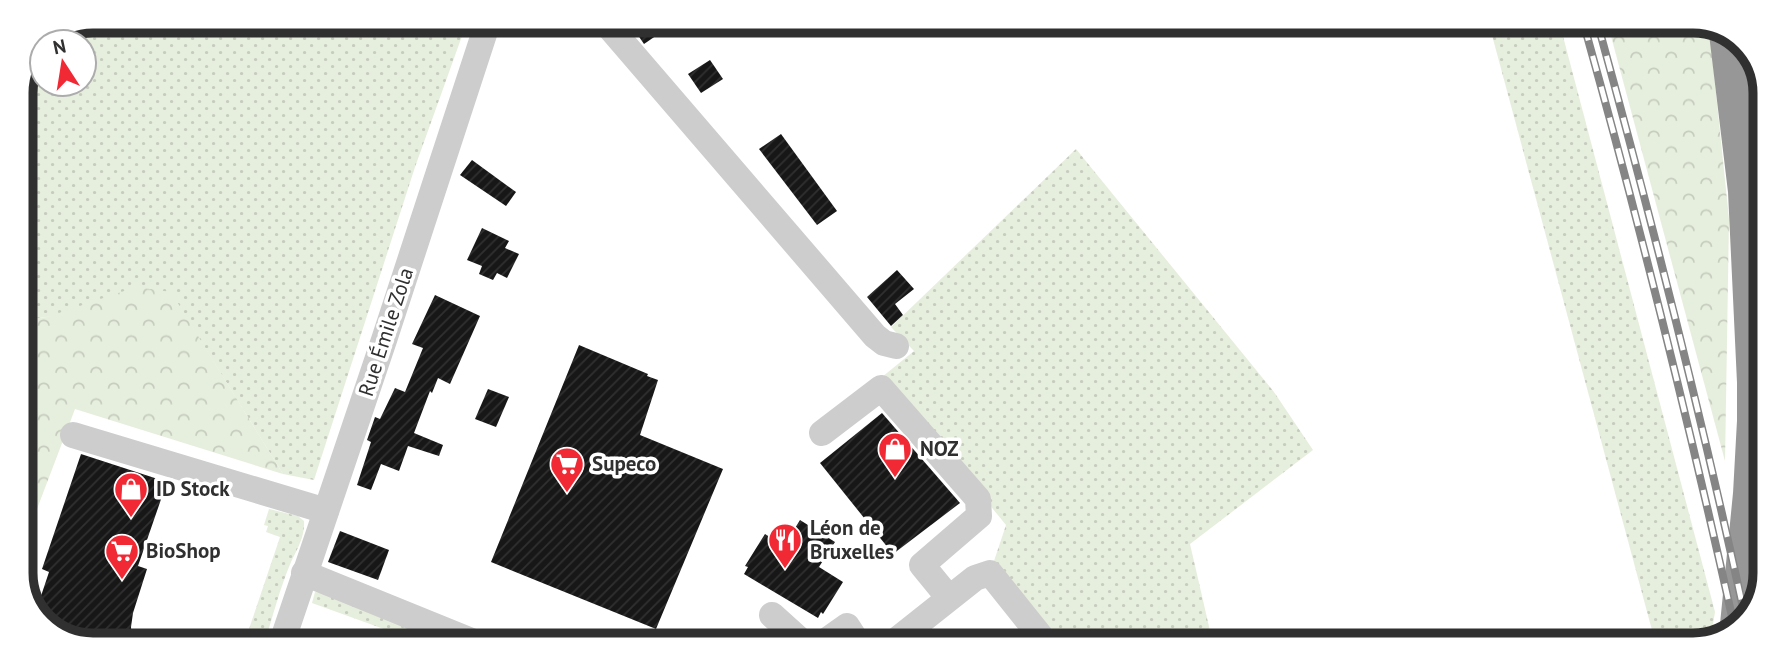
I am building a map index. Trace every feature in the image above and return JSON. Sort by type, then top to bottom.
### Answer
[{"type":"highway","points":[[1730,46],[1747,191],[1753,318]]},
{"type":"highway","points":[[1741,608],[1753,476]]},
{"type":"street","name":"Rue Émile Zola","points":[[285,633],[484,33]]},
{"type":"street","points":[[614,33],[875,337],[896,346]]},
{"type":"street","points":[[822,433],[881,387],[978,499],[979,516],[922,565],[949,598]]},
{"type":"street","points":[[73,435],[326,511]]},
{"type":"street","points":[[304,573],[452,633]]},
{"type":"street","points":[[905,633],[975,578],[990,573],[1038,633]]},
{"type":"street","points":[[772,615],[792,633]]},
{"type":"street","points":[[837,633],[847,626],[852,633]]},
{"type":"green space","points":[[98,33],[463,33],[415,167],[314,480],[283,474],[171,293],[33,319],[33,98],[98,98]]},
{"type":"green space","points":[[1491,33],[1562,33],[1715,612],[1712,630],[1708,631],[1653,633]]},
{"type":"green space","points":[[1610,33],[1710,36],[1729,219],[1725,461]]},
{"type":"green space","points":[[1076,149],[1274,392],[1313,450],[1190,544],[1210,633],[1038,633],[990,573],[1006,525],[882,377],[914,351],[891,327]]},
{"type":"green space","points":[[136,287],[171,292],[283,474],[75,409],[33,519],[33,319],[47,317]]},
{"type":"green space","points":[[269,509],[298,516],[304,521],[300,543],[283,582],[268,633],[248,633],[280,537],[266,532],[268,526],[264,525]]},
{"type":"green space","points":[[315,592],[327,593],[421,633],[395,633],[312,603]]},
{"type":"building","points":[[636,33],[660,33],[644,44]]},
{"type":"building","points":[[710,60],[723,79],[701,93],[688,74]]},
{"type":"building","points":[[781,134],[837,211],[817,225],[759,149]]},
{"type":"building","points":[[472,160],[516,192],[506,206],[460,175]]},
{"type":"building","points":[[482,228],[509,241],[505,248],[519,254],[507,278],[497,273],[493,280],[479,274],[482,266],[467,260]]},
{"type":"building","points":[[897,270],[914,289],[895,304],[903,315],[891,326],[867,297]]},
{"type":"building","points":[[435,295],[480,316],[450,384],[438,378],[432,393],[430,391],[414,433],[443,445],[439,456],[408,446],[399,471],[381,464],[371,490],[357,485],[371,442],[367,440],[375,417],[380,419],[395,388],[405,392],[423,348],[412,344]]},
{"type":"building","points":[[579,345],[658,380],[640,435],[723,469],[656,629],[491,562]]},
{"type":"building","points":[[488,389],[509,397],[496,427],[475,419]]},
{"type":"building","name":"NOZ","points":[[882,413],[960,503],[893,554],[820,463]]},
{"type":"building","points":[[81,454],[167,482],[138,566],[147,569],[133,613],[131,633],[82,632],[57,620],[40,599],[49,572],[42,569]]},
{"type":"building","name":"Léon de Bruxelles","points":[[800,520],[835,542],[819,567],[843,582],[818,618],[744,574],[748,567],[745,566],[765,534],[784,546]]},
{"type":"building","points":[[340,531],[389,550],[378,580],[328,562]]},
{"type":"railway","points":[[1586,33],[1664,326],[1732,618]]},
{"type":"railway","points":[[1600,33],[1676,320],[1742,606]]},
{"type":"place","name":"NOZ","points":[[895,479]]},
{"type":"place","name":"Supeco","points":[[567,494]]},
{"type":"place","name":"ID Stock","points":[[131,519]]},
{"type":"place","name":"Léon de Bruxelles","points":[[785,570]]},
{"type":"place","name":"BioShop","points":[[122,581]]}]
